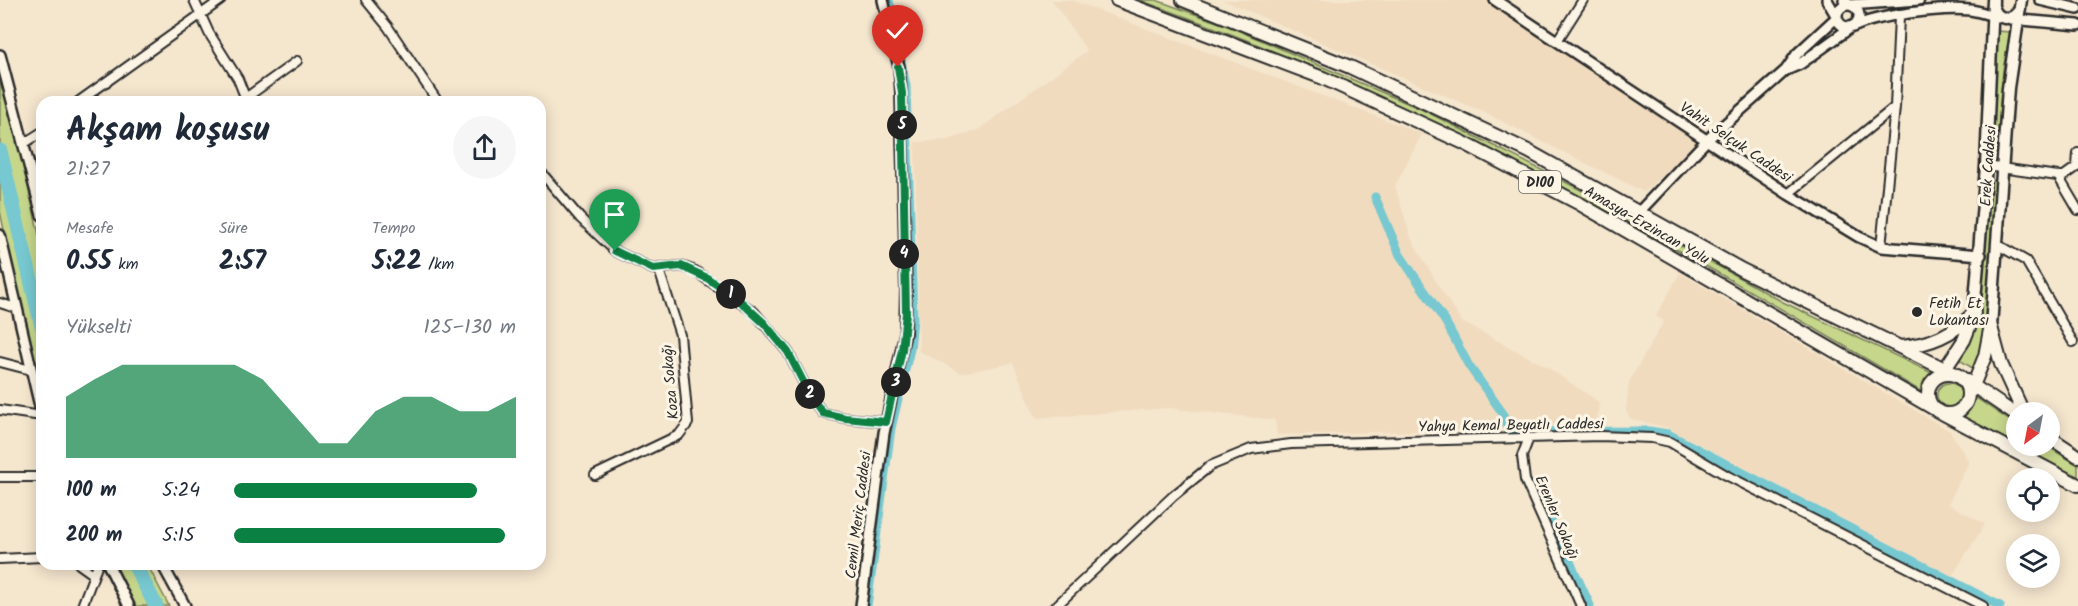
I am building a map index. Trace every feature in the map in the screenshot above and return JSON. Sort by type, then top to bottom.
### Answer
[{"type":"highway","name":"Amasya-Erzincan Yolu","points":[[1117,0],[1323,78],[1464,143],[1580,204],[1940,412],[2078,485]]},
{"type":"highway","name":"Amasya-Erzincan Yolu","points":[[1183,0],[1315,52],[1428,102],[1528,151],[1750,275],[1900,347],[1943,372]]},
{"type":"highway","points":[[1900,347],[1937,340],[1960,327],[1974,313]]},
{"type":"highway","points":[[1974,313],[1964,340],[1943,372],[1931,383],[1928,396],[1934,408],[1940,412],[1959,410],[1967,400],[1987,349],[1991,327]]},
{"type":"highway","points":[[1991,327],[2001,364],[2018,402]]},
{"type":"highway","name":"D100","points":[[1943,372],[1959,376],[2006,408]]},
{"type":"highway","points":[[1959,376],[1967,387],[1967,400]]},
{"type":"highway","points":[[2060,444],[2078,456]]},
{"type":"main road","name":"Erek Caddesi","points":[[1974,313],[1981,255],[1993,1]]},
{"type":"main road","name":"Erek Caddesi","points":[[1993,1],[1994,11],[2004,18],[2017,15],[2021,2]]},
{"type":"main road","name":"Erek Caddesi","points":[[1991,327],[2010,65],[2021,2]]},
{"type":"street","points":[[194,0],[209,33],[238,79],[243,96]]},
{"type":"street","points":[[86,96],[221,0]]},
{"type":"street","points":[[366,0],[388,27],[434,96]]},
{"type":"street","name":"Cemil Meriç Caddesi","points":[[861,606],[886,422],[902,350],[906,290],[902,93],[883,0]]},
{"type":"street","name":"Vahit Selçuk Caddesi","points":[[1495,0],[1788,194],[1881,247],[1981,255]]},
{"type":"street","points":[[1557,41],[1583,0]]},
{"type":"street","points":[[1827,0],[1840,24],[1851,27],[1872,20],[1952,9],[1971,10],[2019,20],[2078,25]]},
{"type":"street","points":[[1638,213],[1707,140],[1786,70],[1797,54],[1837,17],[1839,9],[1847,3],[1919,0]]},
{"type":"street","points":[[2040,0],[2078,9]]},
{"type":"street","points":[[1786,70],[1800,64],[1858,22],[1860,15],[1856,8],[1847,3]]},
{"type":"street","points":[[1881,247],[1895,107],[1899,16]]},
{"type":"street","points":[[0,55],[36,193]]},
{"type":"street","points":[[251,96],[297,61]]},
{"type":"street","points":[[1788,194],[1895,107]]},
{"type":"street","points":[[23,144],[36,136]]},
{"type":"street","points":[[1986,166],[2064,176],[2078,166],[2078,153]]},
{"type":"street","points":[[2058,176],[2078,210]]},
{"type":"street","points":[[546,178],[605,243],[634,262],[659,270],[681,266],[695,271],[754,312],[788,352],[812,399],[823,413],[845,418],[886,422]]},
{"type":"street","points":[[0,235],[36,388]]},
{"type":"street","points":[[1998,245],[2026,261],[2073,342]]},
{"type":"street","name":"Koza Sokağı","points":[[595,475],[679,435],[688,423],[680,334],[659,270]]},
{"type":"street","points":[[0,303],[16,308]]},
{"type":"street","points":[[0,363],[32,370]]},
{"type":"street","points":[[0,410],[36,415]]},
{"type":"street","name":"Yahya Kemal Beyatlı Caddesi","points":[[1056,606],[1198,474],[1235,454],[1291,444],[1600,436],[1652,438],[1670,442],[1726,475],[1983,606]]},
{"type":"street","name":"Erenler Sokağı","points":[[1529,438],[1522,456],[1525,480],[1581,606]]},
{"type":"street","points":[[0,477],[36,477]]},
{"type":"street","points":[[0,559],[36,557]]},
{"type":"street","points":[[87,570],[93,574]]},
{"type":"street","points":[[82,606],[95,570]]},
{"type":"street","points":[[111,570],[129,606]]},
{"type":"street","points":[[165,570],[185,606]]},
{"type":"shaded area","points":[[1052,0],[1071,0],[1422,134],[1395,186],[1411,238],[1441,290],[1462,322],[1547,367],[1599,402],[1597,421],[1521,428],[1277,435],[1275,420],[1169,408],[1036,418],[1013,363],[961,373],[919,351],[915,142],[948,140],[978,130],[1087,51]]},
{"type":"shaded area","points":[[1223,0],[1486,0],[1698,142],[1644,192],[1481,111]]},
{"type":"shaded area","points":[[1680,273],[1950,431],[1969,462],[1948,504],[1985,524],[1952,576],[1665,427],[1631,419],[1626,411],[1629,382],[1664,321],[1656,316]]},
{"type":"green space","points":[[1139,0],[1156,0],[1228,26],[1423,110],[1577,188],[1783,302],[1932,373],[1922,392],[1733,281],[1540,176],[1343,81],[1242,38]]},
{"type":"green space","points":[[1997,31],[2010,32],[2003,70],[1996,155],[1993,133]]},
{"type":"green space","points":[[0,78],[36,222],[36,363],[17,292],[0,211]]},
{"type":"green space","points":[[1991,180],[1995,180],[1988,302],[1985,326],[1974,369],[1958,359],[1979,312]]},
{"type":"green space","points":[[1949,383],[1957,387],[1961,395],[1957,403],[1949,407],[1941,403],[1937,395],[1941,387]]},
{"type":"green space","points":[[1976,398],[2006,418],[2006,440],[1964,418]]},
{"type":"green space","points":[[2060,454],[2078,465],[2078,477],[2037,456],[2060,456]]},
{"type":"green space","points":[[116,570],[150,570],[169,606],[135,606]]},
{"type":"waterway","points":[[867,606],[891,428],[910,349],[913,319],[906,86],[889,0]]},
{"type":"waterway","points":[[0,151],[36,301]]},
{"type":"waterway","points":[[1375,197],[1400,255],[1445,321],[1469,366],[1502,412],[1509,432],[1649,431],[1668,434],[2000,606]]},
{"type":"waterway","points":[[1533,488],[1587,606]]},
{"type":"waterway","points":[[137,570],[156,606]]},
{"type":"place","name":"Fetih Et Lokantası","points":[[1917,312]]},
{"type":"route","points":[[615,251],[634,262],[653,269],[681,266],[707,278],[754,312],[776,336],[788,352],[818,409],[830,416],[886,422],[902,350],[906,313],[902,209],[902,93],[898,67]]}]
